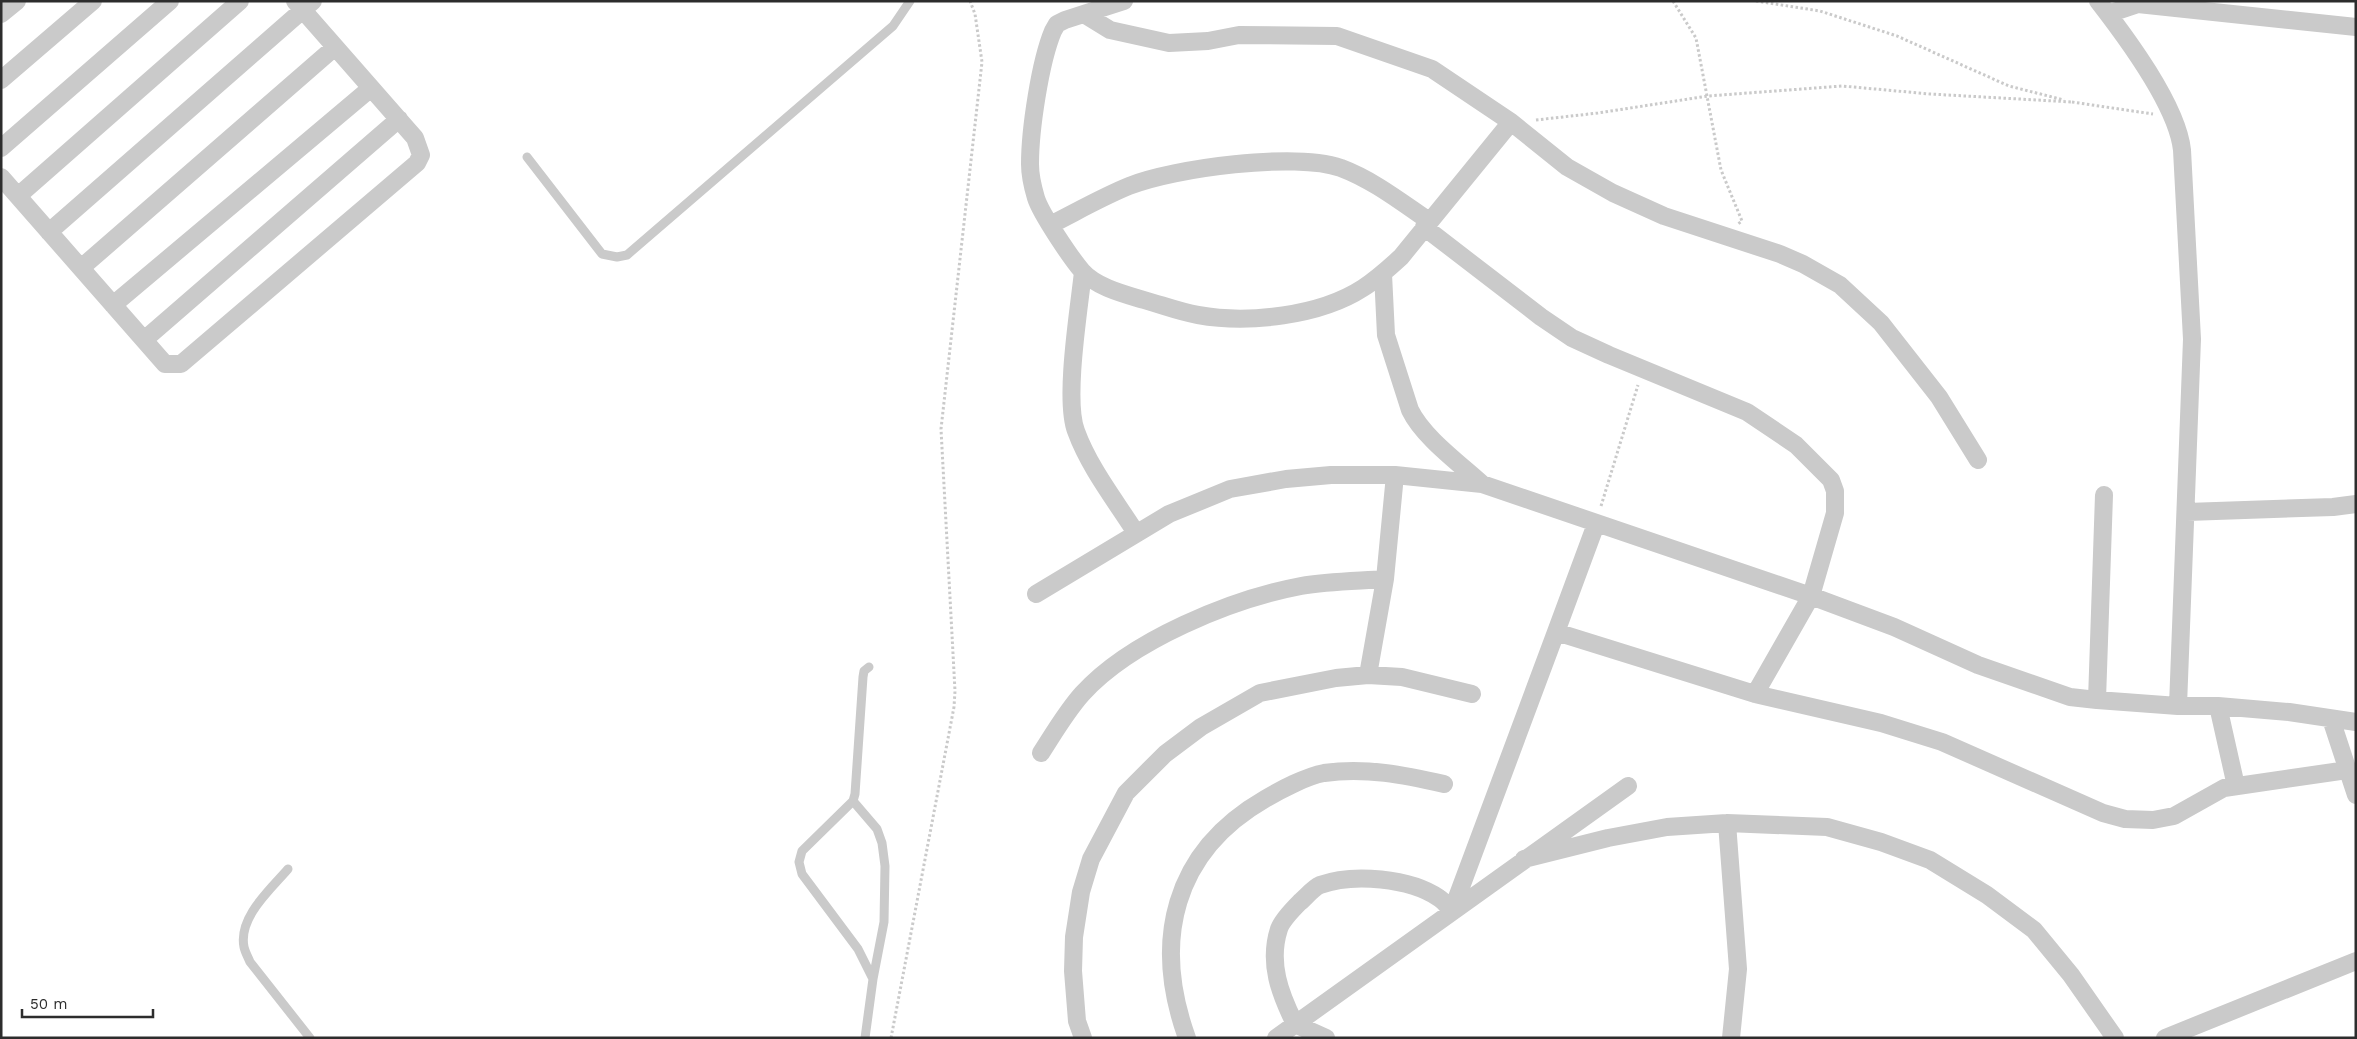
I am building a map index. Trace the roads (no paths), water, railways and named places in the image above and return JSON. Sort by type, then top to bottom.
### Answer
[{"type":"street","points":[[1,14],[17,1]]},
{"type":"street","points":[[1,80],[93,1]]},
{"type":"street","points":[[1,148],[170,1]]},
{"type":"street","points":[[18,196],[240,1]]},
{"type":"street","points":[[1124,1],[1061,22],[1053,31],[1035,111],[1031,174],[1036,199],[1050,225],[1083,272],[1095,281],[1110,288],[1176,310],[1199,315],[1244,318],[1290,314],[1320,307],[1362,289],[1383,274],[1401,256],[1511,122]]},
{"type":"street","points":[[1,177],[18,196],[49,232],[165,364],[181,364],[417,163],[421,155],[415,138],[335,47],[304,4],[49,232]]},
{"type":"street","points":[[2103,8],[2125,7],[2138,4],[2356,27]]},
{"type":"street","points":[[2103,8],[2154,83],[2172,116],[2182,150],[2192,339],[2187,512],[2178,706]]},
{"type":"street","points":[[1084,14],[1110,30],[1169,43],[1239,35],[1337,36],[1432,69],[1511,122],[1567,168],[1613,194],[1664,216],[1727,235],[1824,274],[1851,294],[1881,323],[1939,397],[1978,460]]},
{"type":"street","points":[[81,268],[335,47]]},
{"type":"street","points":[[113,305],[371,88]]},
{"type":"street","points":[[144,340],[398,119]]},
{"type":"street","points":[[1050,225],[1129,186],[1188,171],[1236,164],[1308,162],[1340,168],[1373,183],[1555,327],[1608,356],[1643,368],[1747,412],[1796,445],[1831,480],[1835,491],[1835,513],[1811,596],[1755,694]]},
{"type":"street","points":[[1083,272],[1075,350],[1073,422],[1084,450],[1136,533]]},
{"type":"street","points":[[1383,274],[1386,335],[1410,410],[1414,418],[1482,484]]},
{"type":"street","points":[[1368,675],[1385,579],[1395,474]]},
{"type":"street","points":[[1036,594],[1136,533],[1183,508],[1230,489],[1330,475],[1395,474],[1482,484],[1811,596],[1894,627],[1978,664],[2037,687],[2070,697],[2178,706],[2218,706],[2289,712],[2356,722]]},
{"type":"street","points":[[2097,700],[2104,495]]},
{"type":"street","points":[[2187,512],[2333,507],[2356,504]]},
{"type":"street","points":[[1452,911],[1596,524]]},
{"type":"street","points":[[1041,753],[1064,717],[1083,693],[1116,664],[1154,641],[1208,613],[1249,598],[1303,586],[1385,579]]},
{"type":"street","points":[[1556,632],[1755,694],[1881,723],[1942,742],[2103,813],[2125,819],[2153,820],[2174,816],[2224,788],[2347,770]]},
{"type":"street","points":[[1083,1038],[1077,1021],[1073,971],[1074,938],[1081,892],[1091,859],[1126,793],[1165,754],[1201,727],[1260,693],[1336,678],[1368,675],[1402,677],[1472,694]]},
{"type":"street","points":[[2218,706],[2236,786]]},
{"type":"street","points":[[2331,719],[2356,795]]},
{"type":"street","points":[[1187,1038],[1180,1018],[1173,976],[1171,936],[1177,901],[1191,870],[1214,839],[1244,811],[1279,791],[1322,773],[1371,771],[1405,775],[1444,784]]},
{"type":"street","points":[[1276,1038],[1628,786]]},
{"type":"street","points":[[1524,859],[1608,838],[1667,827],[1727,823],[1827,826],[1881,842],[1930,860],[1987,895],[2034,930],[2071,975],[2116,1038]]},
{"type":"street","points":[[1727,823],[1738,969],[1731,1038]]},
{"type":"street","points":[[1326,1038],[1295,1024],[1282,998],[1276,977],[1275,953],[1279,928],[1295,907],[1318,886],[1341,880],[1368,878],[1391,880],[1422,890],[1439,898],[1452,911]]},
{"type":"street","points":[[2165,1038],[2356,961]]},
{"type":"lane","points":[[527,157],[602,254],[617,257],[627,255],[893,26],[910,1]]},
{"type":"lane","points":[[869,667],[864,671],[863,677],[858,777],[852,801],[802,851],[800,868],[858,948],[873,979]]},
{"type":"lane","points":[[852,801],[877,829],[882,843],[886,866],[884,922],[880,952],[873,979],[865,1038]]},
{"type":"lane","points":[[288,869],[252,914],[244,933],[244,947],[250,962],[310,1038]]}]
